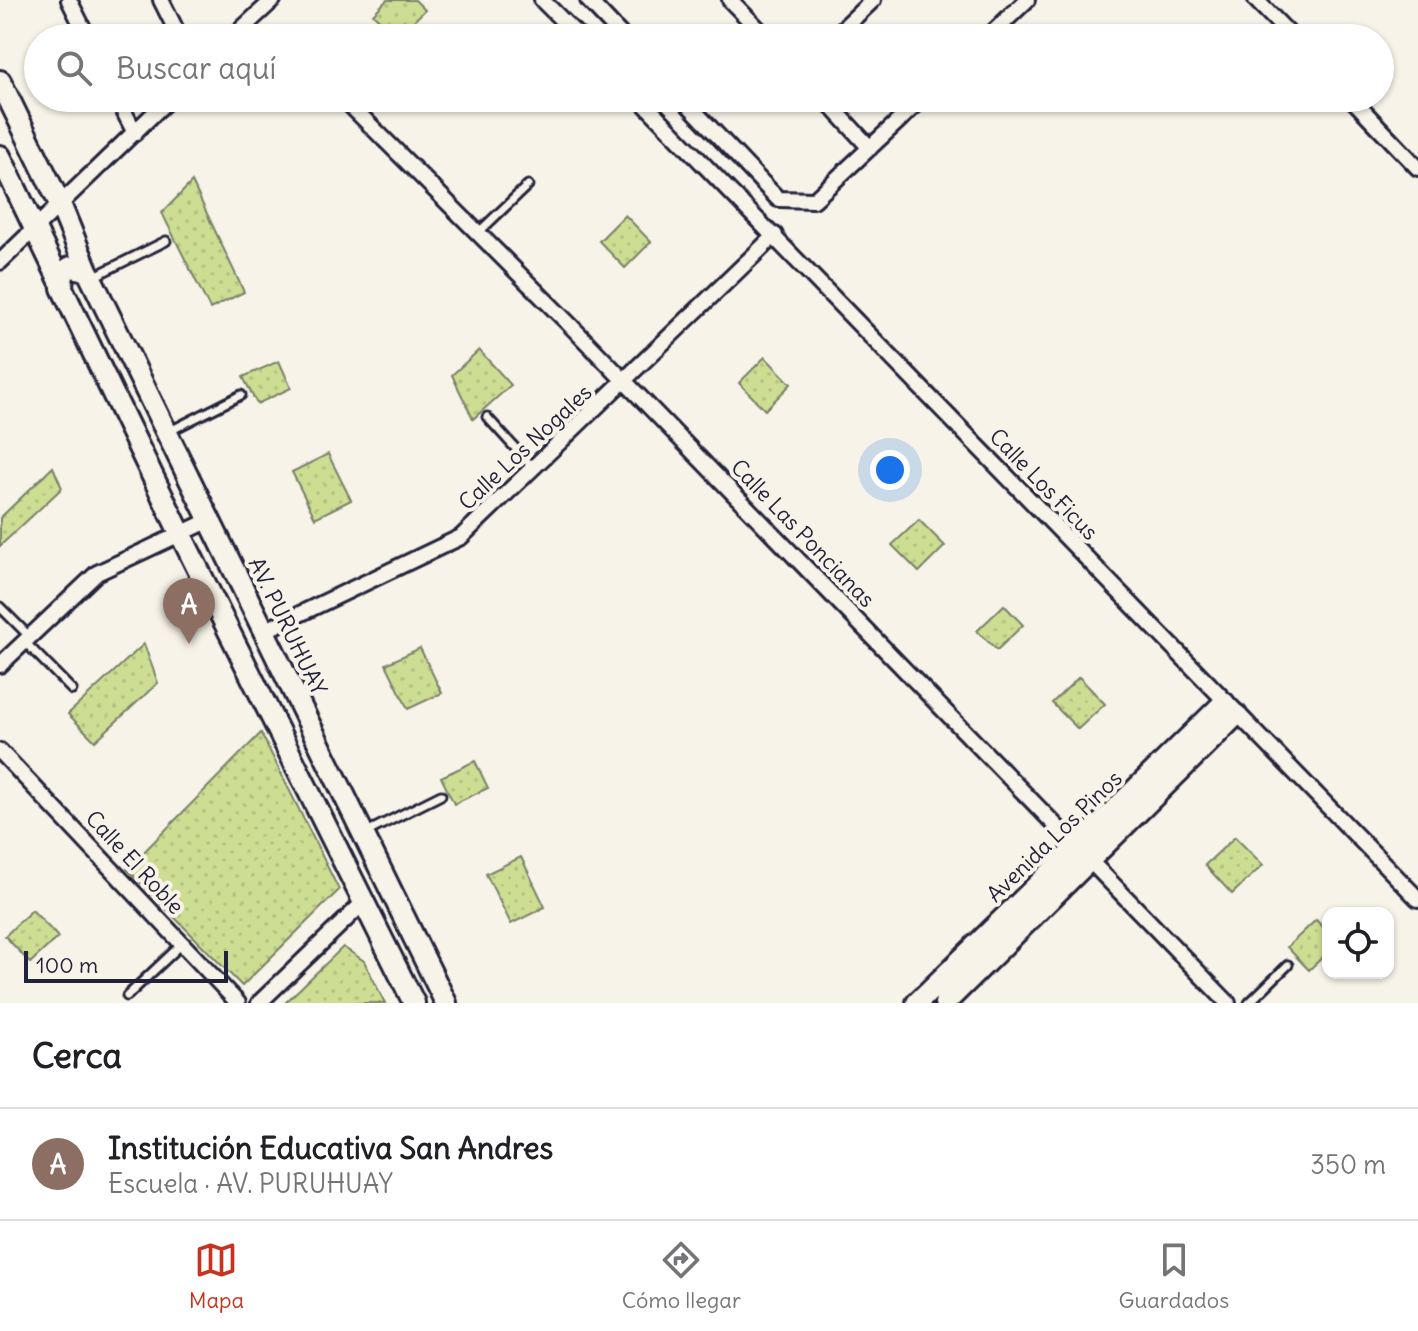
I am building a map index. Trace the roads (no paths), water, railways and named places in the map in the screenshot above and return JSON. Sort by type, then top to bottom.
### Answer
[{"type":"main road","name":"AV. PURUHUAY","points":[[0,81],[60,204],[89,274],[446,1003]]},
{"type":"main road","points":[[0,156],[181,535],[414,1003]]},
{"type":"main road","points":[[60,281],[71,267],[89,274]]},
{"type":"main road","name":"Avenida Los Pinos","points":[[945,1003],[1084,853],[1230,709]]},
{"type":"main road","name":"Avenida Los Pinos","points":[[917,1003],[1084,853]]},
{"type":"street","points":[[69,0],[81,24]]},
{"type":"street","points":[[161,0],[173,24]]},
{"type":"street","points":[[247,24],[273,0]]},
{"type":"street","points":[[542,0],[566,24]]},
{"type":"street","points":[[588,0],[611,24]]},
{"type":"street","points":[[730,0],[753,24]]},
{"type":"street","points":[[848,24],[873,0]]},
{"type":"street","points":[[1002,24],[1027,0]]},
{"type":"street","points":[[1256,0],[1279,24]]},
{"type":"street","points":[[124,112],[135,133]]},
{"type":"street","points":[[0,262],[156,112]]},
{"type":"street","name":"Calle Las Poncianas","points":[[357,112],[625,382],[1228,1003]]},
{"type":"street","name":"Calle Los Ficus","points":[[653,112],[1418,899]]},
{"type":"street","points":[[695,112],[778,199],[814,200],[908,112]]},
{"type":"street","points":[[837,112],[870,148]]},
{"type":"street","points":[[1364,112],[1418,168]]},
{"type":"street","name":"Calle Los Nogales","points":[[264,631],[461,537],[775,235]]},
{"type":"street","points":[[0,665],[97,573],[210,520]]},
{"type":"street","name":"Calle El Roble","points":[[0,751],[238,1003]]},
{"type":"street","points":[[259,1003],[365,901]]},
{"type":"lane","points":[[478,233],[528,185]]},
{"type":"lane","points":[[89,274],[166,241]]},
{"type":"lane","points":[[167,432],[241,395]]},
{"type":"lane","points":[[487,417],[534,469]]},
{"type":"lane","points":[[0,607],[72,690]]},
{"type":"lane","points":[[363,834],[441,795]]},
{"type":"lane","points":[[127,996],[182,944]]},
{"type":"lane","points":[[1249,1003],[1288,965]]},
{"type":"place","name":"Institución Educativa San Andres","points":[[189,644]]}]
